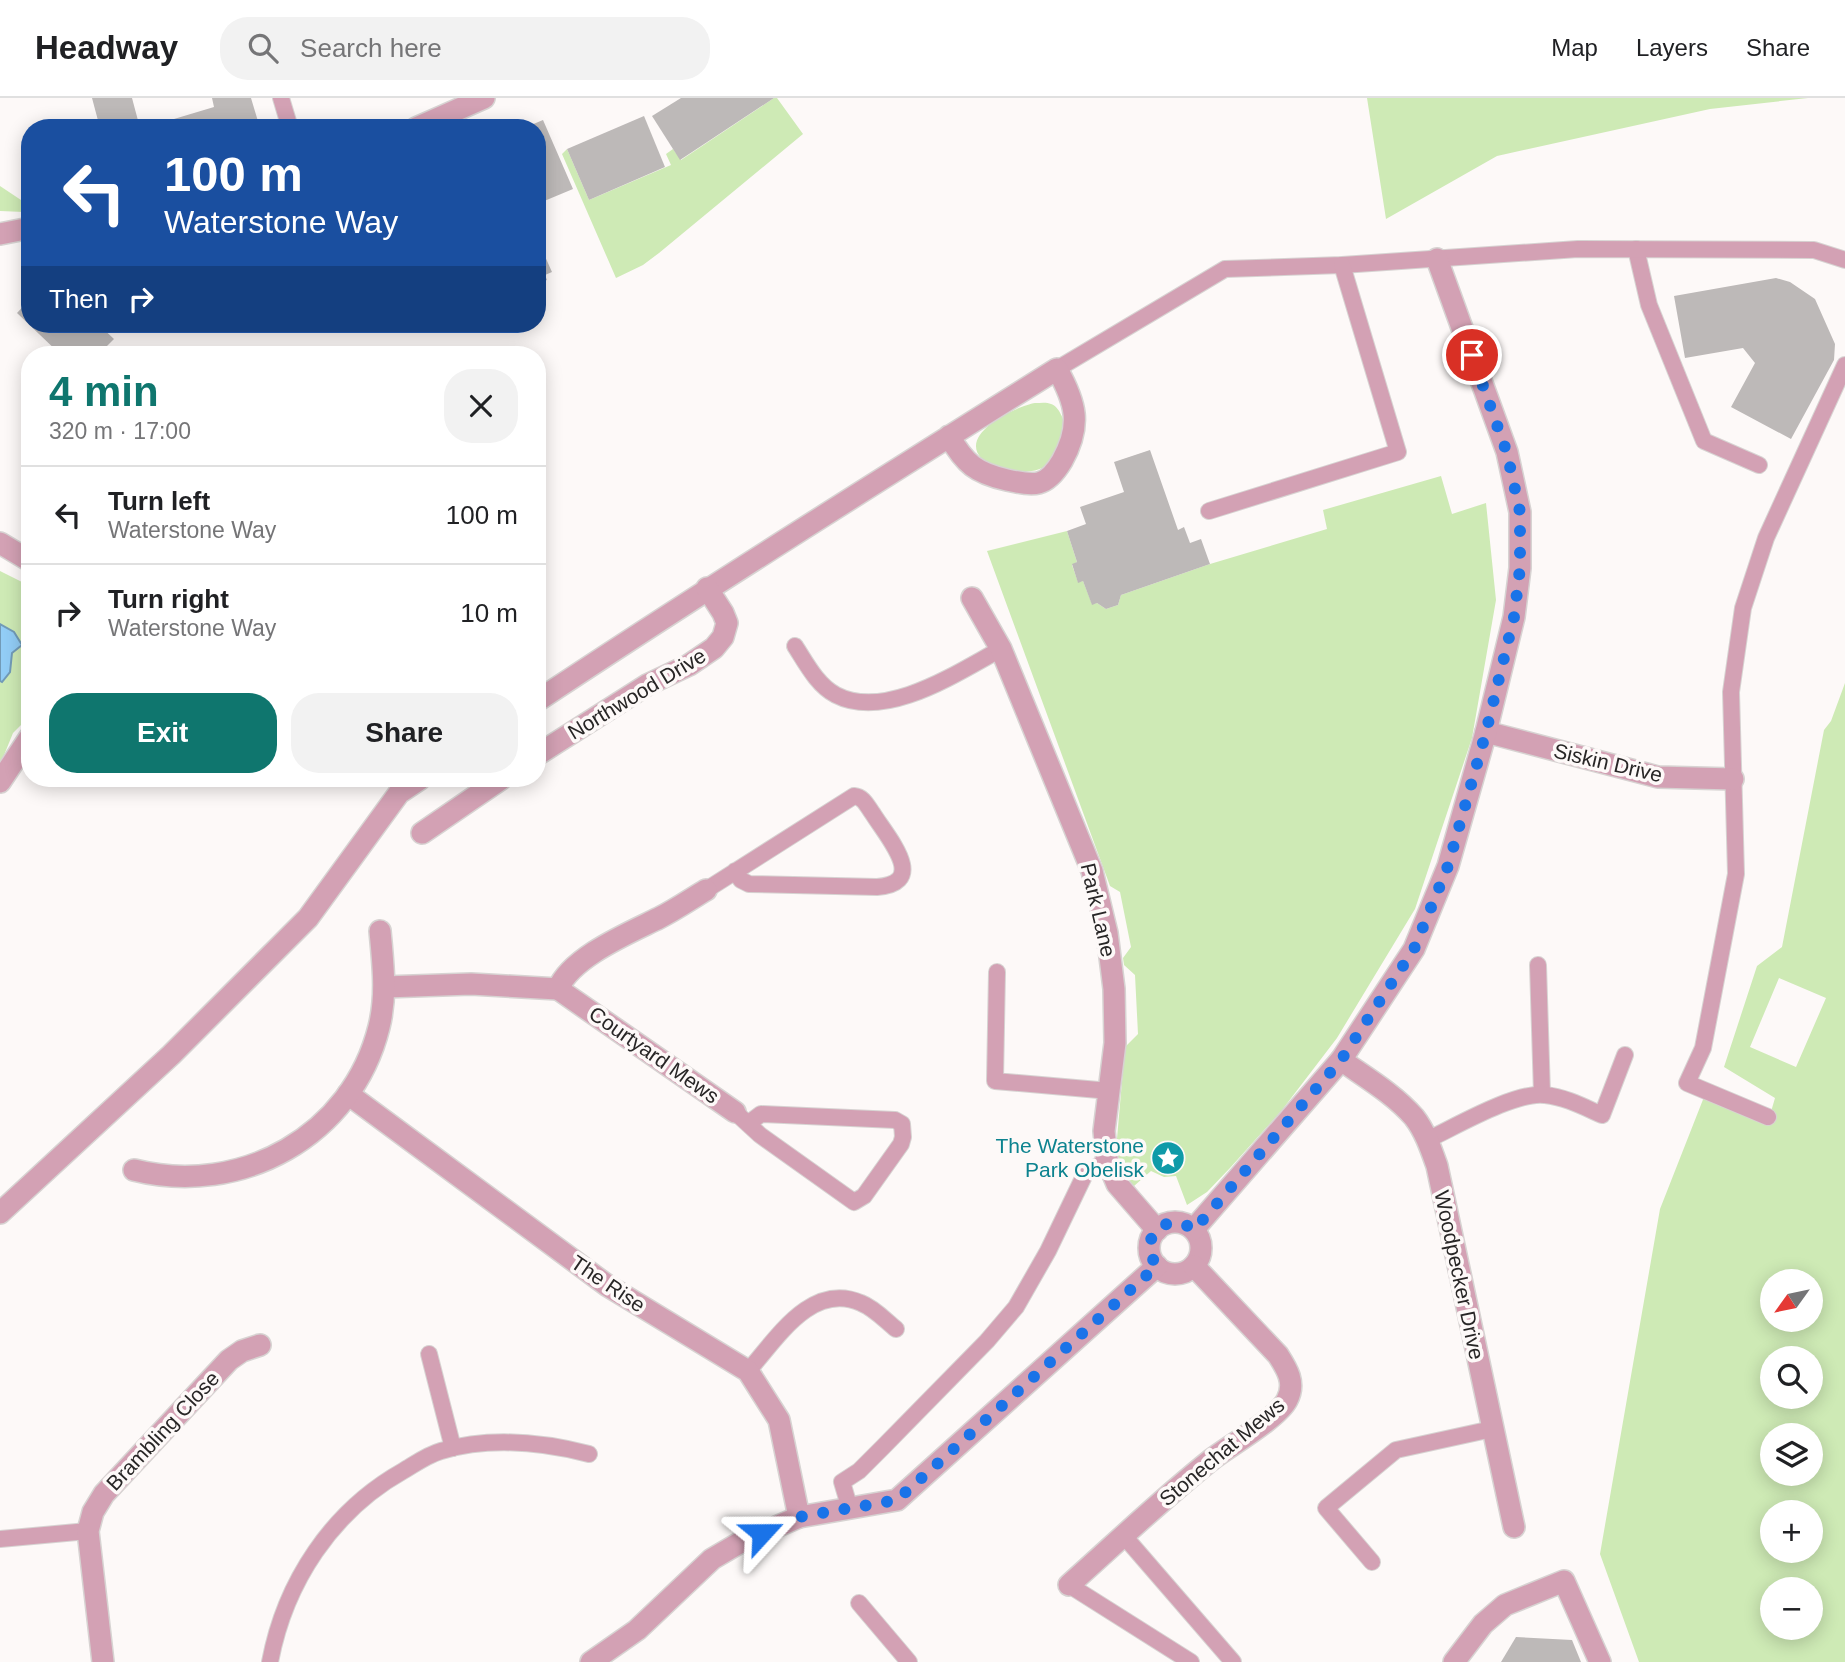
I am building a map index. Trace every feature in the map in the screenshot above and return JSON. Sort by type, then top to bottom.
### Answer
[{"type":"street","points":[[436,119],[484,98]]},
{"type":"street","points":[[0,234],[21,230]]},
{"type":"street","points":[[1194,1230],[1341,1060],[1414,949],[1448,866],[1486,732],[1514,617],[1520,568],[1520,512],[1507,453],[1437,259]]},
{"type":"street","points":[[546,695],[707,588],[949,436],[1057,369],[1069,391],[1076,426],[1056,471],[1045,481],[1035,485],[984,474],[964,460],[949,436]]},
{"type":"street","points":[[0,542],[21,555]]},
{"type":"street","name":"Northwood Drive","points":[[546,749],[647,685],[689,665],[714,648],[723,637],[727,624],[707,588]]},
{"type":"street","name":"Park Lane","points":[[972,598],[1001,649],[1087,858],[1107,933],[1114,989],[1115,1043],[1104,1131],[1107,1160],[1117,1184],[1157,1230]]},
{"type":"street","name":"Siskin Drive","points":[[1486,732],[1658,777],[1733,779]]},
{"type":"street","points":[[0,782],[21,750]]},
{"type":"street","points":[[0,1213],[170,1055],[308,918],[399,793],[408,787]]},
{"type":"street","points":[[422,833],[489,787]]},
{"type":"street","points":[[385,987],[450,984],[558,989],[569,972],[615,939],[662,917],[706,890]]},
{"type":"street","points":[[134,1170],[188,1178],[231,1172],[252,1166],[304,1139],[348,1094],[358,1080],[374,1043],[385,987],[380,931]]},
{"type":"street","name":"Courtyard Mews","points":[[558,989],[742,1118]]},
{"type":"street","name":"Woodpecker Drive","points":[[1341,1060],[1399,1102],[1415,1119],[1437,1166],[1514,1527]]},
{"type":"street","name":"The Rise","points":[[348,1094],[608,1286],[748,1371],[779,1420],[799,1517]]},
{"type":"street","points":[[1180,1222],[1194,1230],[1201,1244],[1199,1260],[1194,1266],[1187,1271],[1171,1274],[1157,1266],[1149,1252],[1152,1236],[1157,1230],[1163,1224],[1180,1222]]},
{"type":"street","points":[[591,1662],[637,1630],[716,1556],[741,1542],[799,1517],[897,1500],[1157,1266]]},
{"type":"street","name":"Stonechat Mews","points":[[1069,1585],[1211,1460],[1275,1413],[1286,1403],[1292,1389],[1289,1372],[1278,1355],[1194,1266]]},
{"type":"street","name":"Brambling Close","points":[[103,1662],[89,1531],[93,1512],[104,1493],[236,1354],[260,1345]]},
{"type":"street","points":[[1454,1662],[1483,1624],[1505,1605],[1564,1581],[1600,1662]]},
{"type":"lane","points":[[281,98],[287,119]]},
{"type":"lane","points":[[1057,369],[1226,269],[1342,265],[1577,249],[1814,250],[1845,260]]},
{"type":"lane","points":[[1636,249],[1649,305],[1704,440],[1759,465]]},
{"type":"lane","points":[[1209,512],[1398,452],[1342,265]]},
{"type":"lane","points":[[1768,1117],[1687,1083],[1703,1048],[1736,874],[1731,692],[1743,608],[1766,538],[1845,365]]},
{"type":"lane","points":[[796,646],[813,674],[836,695],[864,702],[895,700],[929,688],[1001,649]]},
{"type":"lane","points":[[706,890],[735,871],[847,800],[858,796],[863,799],[897,853],[903,872],[896,883],[877,887],[747,884],[735,871]]},
{"type":"lane","points":[[1538,965],[1542,1094]]},
{"type":"lane","points":[[997,972],[995,1081],[1110,1091]]},
{"type":"lane","points":[[1427,1140],[1516,1099],[1542,1094],[1564,1099],[1602,1115],[1625,1055]]},
{"type":"lane","name":"Courtyard Mews","points":[[763,1114],[895,1120],[902,1124],[903,1137],[901,1144],[864,1196],[854,1202],[759,1134],[742,1118],[763,1114]]},
{"type":"lane","points":[[850,1509],[842,1482],[859,1471],[875,1455],[987,1341],[1016,1307],[1048,1251],[1085,1174],[1107,1160]]},
{"type":"lane","points":[[748,1371],[802,1311],[820,1302],[843,1299],[860,1302],[896,1329]]},
{"type":"lane","points":[[429,1354],[453,1448]]},
{"type":"lane","points":[[1372,1562],[1326,1508],[1396,1450],[1492,1429]]},
{"type":"lane","points":[[270,1662],[279,1628],[299,1578],[335,1525],[353,1506],[383,1482],[429,1456],[453,1448],[517,1443],[566,1448],[589,1454]]},
{"type":"lane","points":[[0,1539],[89,1531]]},
{"type":"lane","points":[[1124,1536],[1233,1662]]},
{"type":"lane","name":"Stonechat Mews","points":[[1069,1585],[1191,1662]]},
{"type":"lane","points":[[859,1603],[909,1662]]},
{"type":"green space","points":[[777,98],[803,134],[659,253],[643,265],[616,278],[562,154],[567,149],[589,200],[671,165],[666,154],[673,149],[681,160]]},
{"type":"green space","points":[[1367,98],[1808,98],[1710,109],[1497,156],[1386,219]]},
{"type":"green space","points":[[0,186],[21,200],[21,212],[0,211]]},
{"type":"green space","points":[[1035,403],[1054,405],[1064,424],[1063,439],[1047,465],[1034,471],[1017,471],[982,459],[976,450],[977,440],[983,431],[1004,415]]},
{"type":"green space","points":[[1441,476],[1452,514],[1486,503],[1496,600],[1472,738],[1415,909],[1337,1038],[1282,1110],[1207,1192],[1187,1205],[1176,1176],[1164,1177],[1151,1171],[1134,1186],[1124,1176],[1116,1150],[1125,1047],[1138,1034],[1135,975],[1124,965],[1123,958],[1131,947],[1120,892],[1110,886],[987,551],[1067,531],[1077,562],[1072,565],[1078,582],[1083,581],[1092,604],[1097,603],[1106,609],[1118,605],[1121,595],[1210,564],[1327,529],[1323,510]]},
{"type":"green space","points":[[0,571],[21,582],[21,725],[13,733],[0,765]]},
{"type":"green space","points":[[1845,683],[1845,1662],[1639,1662],[1600,1554],[1660,1209],[1704,1097],[1768,1122],[1775,1098],[1724,1067],[1757,966],[1782,947],[1824,730],[1831,721]],"holes":[[[1779,978],[1826,998],[1796,1067],[1750,1047]]]},
{"type":"water","points":[[0,624],[14,632],[21,646],[12,653],[10,672],[0,681]]},
{"type":"building","points":[[92,98],[132,98],[138,119],[98,119]]},
{"type":"building","points":[[212,98],[251,98],[257,119],[174,119],[214,107]]},
{"type":"building","points":[[681,98],[774,98],[680,160],[652,116]]},
{"type":"building","points":[[644,116],[665,167],[589,200],[567,149]]},
{"type":"building","points":[[546,127],[573,189],[546,200]]},
{"type":"building","points":[[546,259],[552,272],[546,275]]},
{"type":"building","points":[[1776,278],[1790,282],[1815,299],[1835,344],[1834,360],[1791,439],[1731,407],[1755,363],[1743,348],[1685,358],[1674,296]]},
{"type":"building","points":[[38,333],[108,333],[114,339],[107,346],[52,346]]},
{"type":"building","points":[[1150,450],[1178,530],[1184,527],[1190,543],[1201,539],[1210,564],[1121,595],[1118,605],[1106,609],[1097,603],[1092,605],[1083,581],[1078,583],[1072,564],[1077,562],[1067,531],[1086,524],[1080,507],[1124,492],[1114,462]]},
{"type":"building","points":[[1516,1637],[1572,1640],[1581,1662],[1501,1662]]},
{"type":"place","name":"The Waterstone Park Obelisk","points":[[1168,1158]]},
{"type":"route","points":[[762,1533],[799,1517],[897,1500],[1157,1266],[1149,1252],[1149,1244],[1152,1236],[1163,1224],[1180,1222],[1194,1230],[1341,1060],[1414,949],[1448,866],[1486,732],[1514,617],[1520,568],[1520,512],[1507,453],[1472,355]]}]
